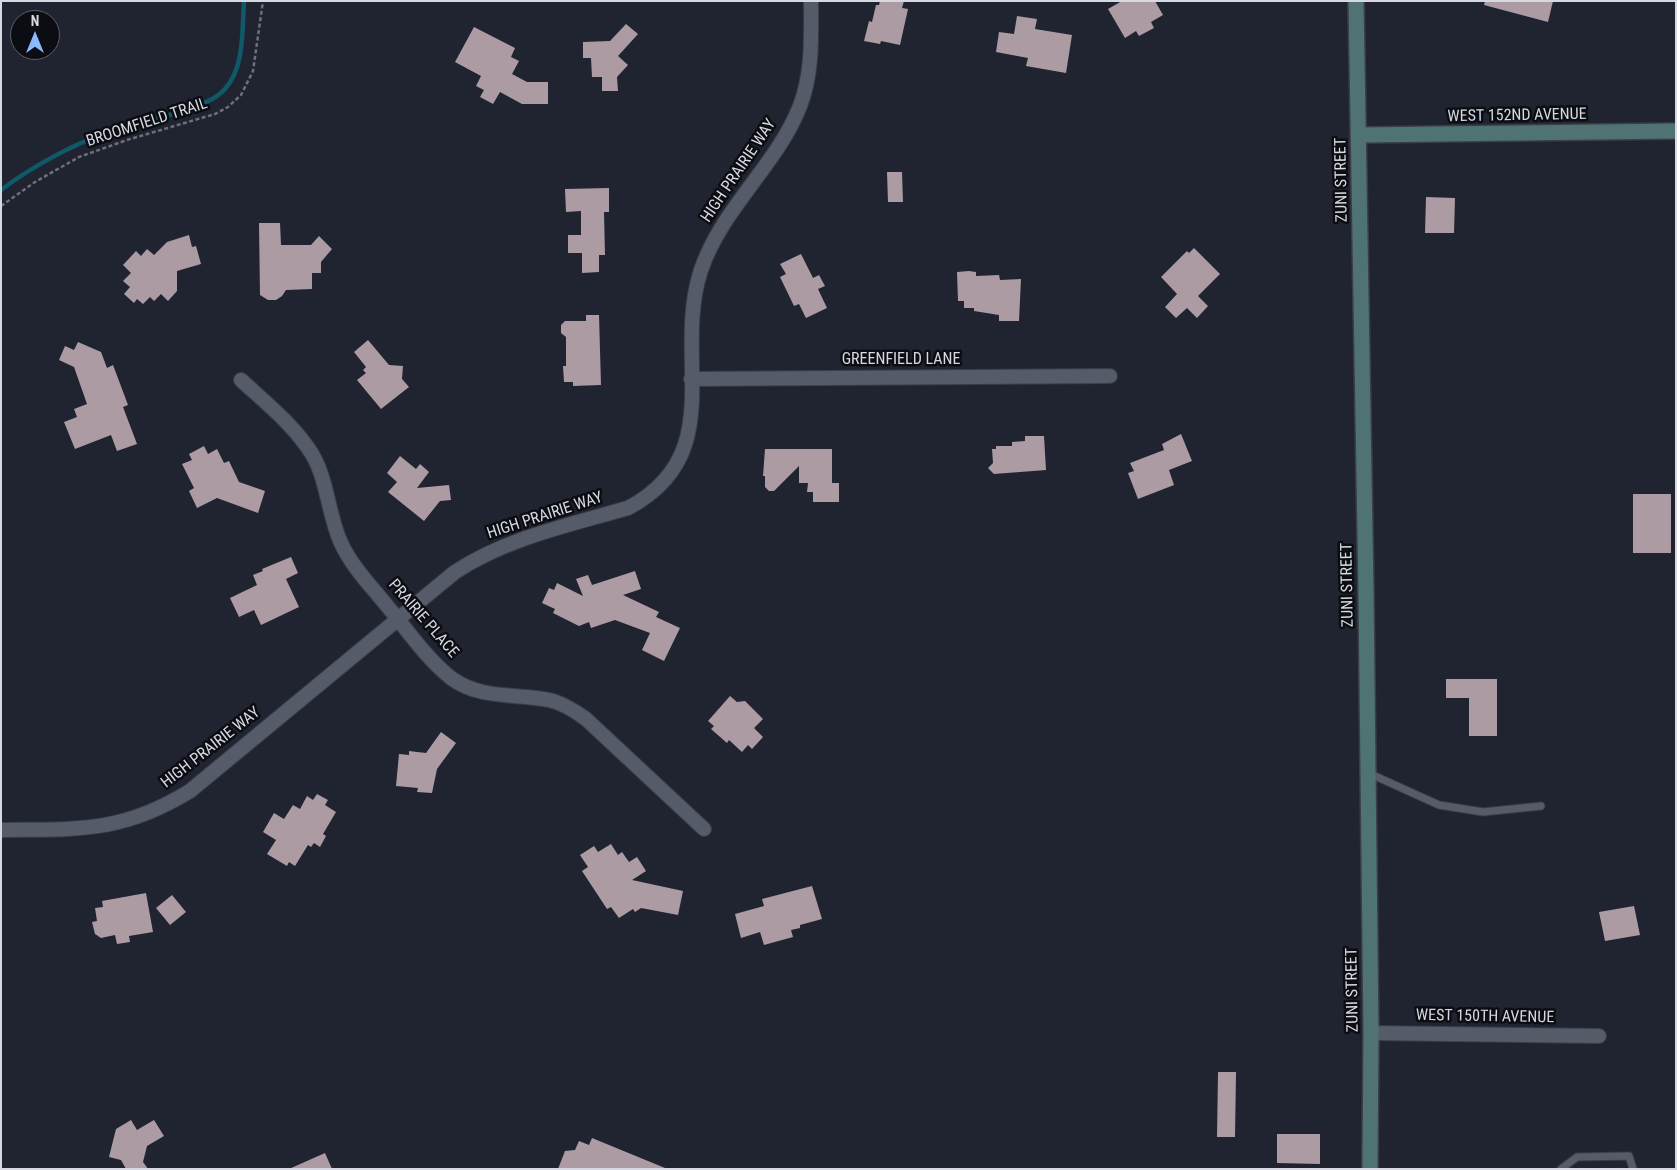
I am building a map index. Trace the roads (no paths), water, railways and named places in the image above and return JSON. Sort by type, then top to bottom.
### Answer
[{"type":"street","name":"HIGH PRAIRIE WAY","points":[[1,830],[91,828],[140,817],[166,806],[190,791],[455,572],[476,558],[502,546],[628,508],[645,498],[667,479],[683,454],[689,434],[694,303],[701,270],[724,222],[788,130],[800,106],[808,80],[812,54],[811,1]]},
{"type":"street","name":"ZUNI STREET","points":[[1356,1],[1368,776],[1371,1033],[1370,1169]]},
{"type":"street","name":"WEST 152ND AVENUE","points":[[1359,135],[1676,131]]},
{"type":"street","name":"GREENFIELD LANE","points":[[691,379],[1110,376]]},
{"type":"street","name":"PRAIRIE PLACE","points":[[241,380],[301,438],[313,456],[323,478],[333,522],[342,544],[354,565],[440,668],[467,687],[502,697],[530,697],[552,701],[570,708],[586,719],[704,829]]},
{"type":"street","name":"WEST 150TH AVENUE","points":[[1371,1033],[1599,1036]]},
{"type":"lane","points":[[1368,776],[1375,776],[1439,805],[1483,812],[1542,806]]},
{"type":"lane","points":[[1561,1169],[1577,1157],[1629,1156],[1633,1169]]},
{"type":"waterway","points":[[1,190],[40,164],[97,136],[125,126],[188,110],[215,97],[225,89],[236,70],[241,47],[244,1]]}]
